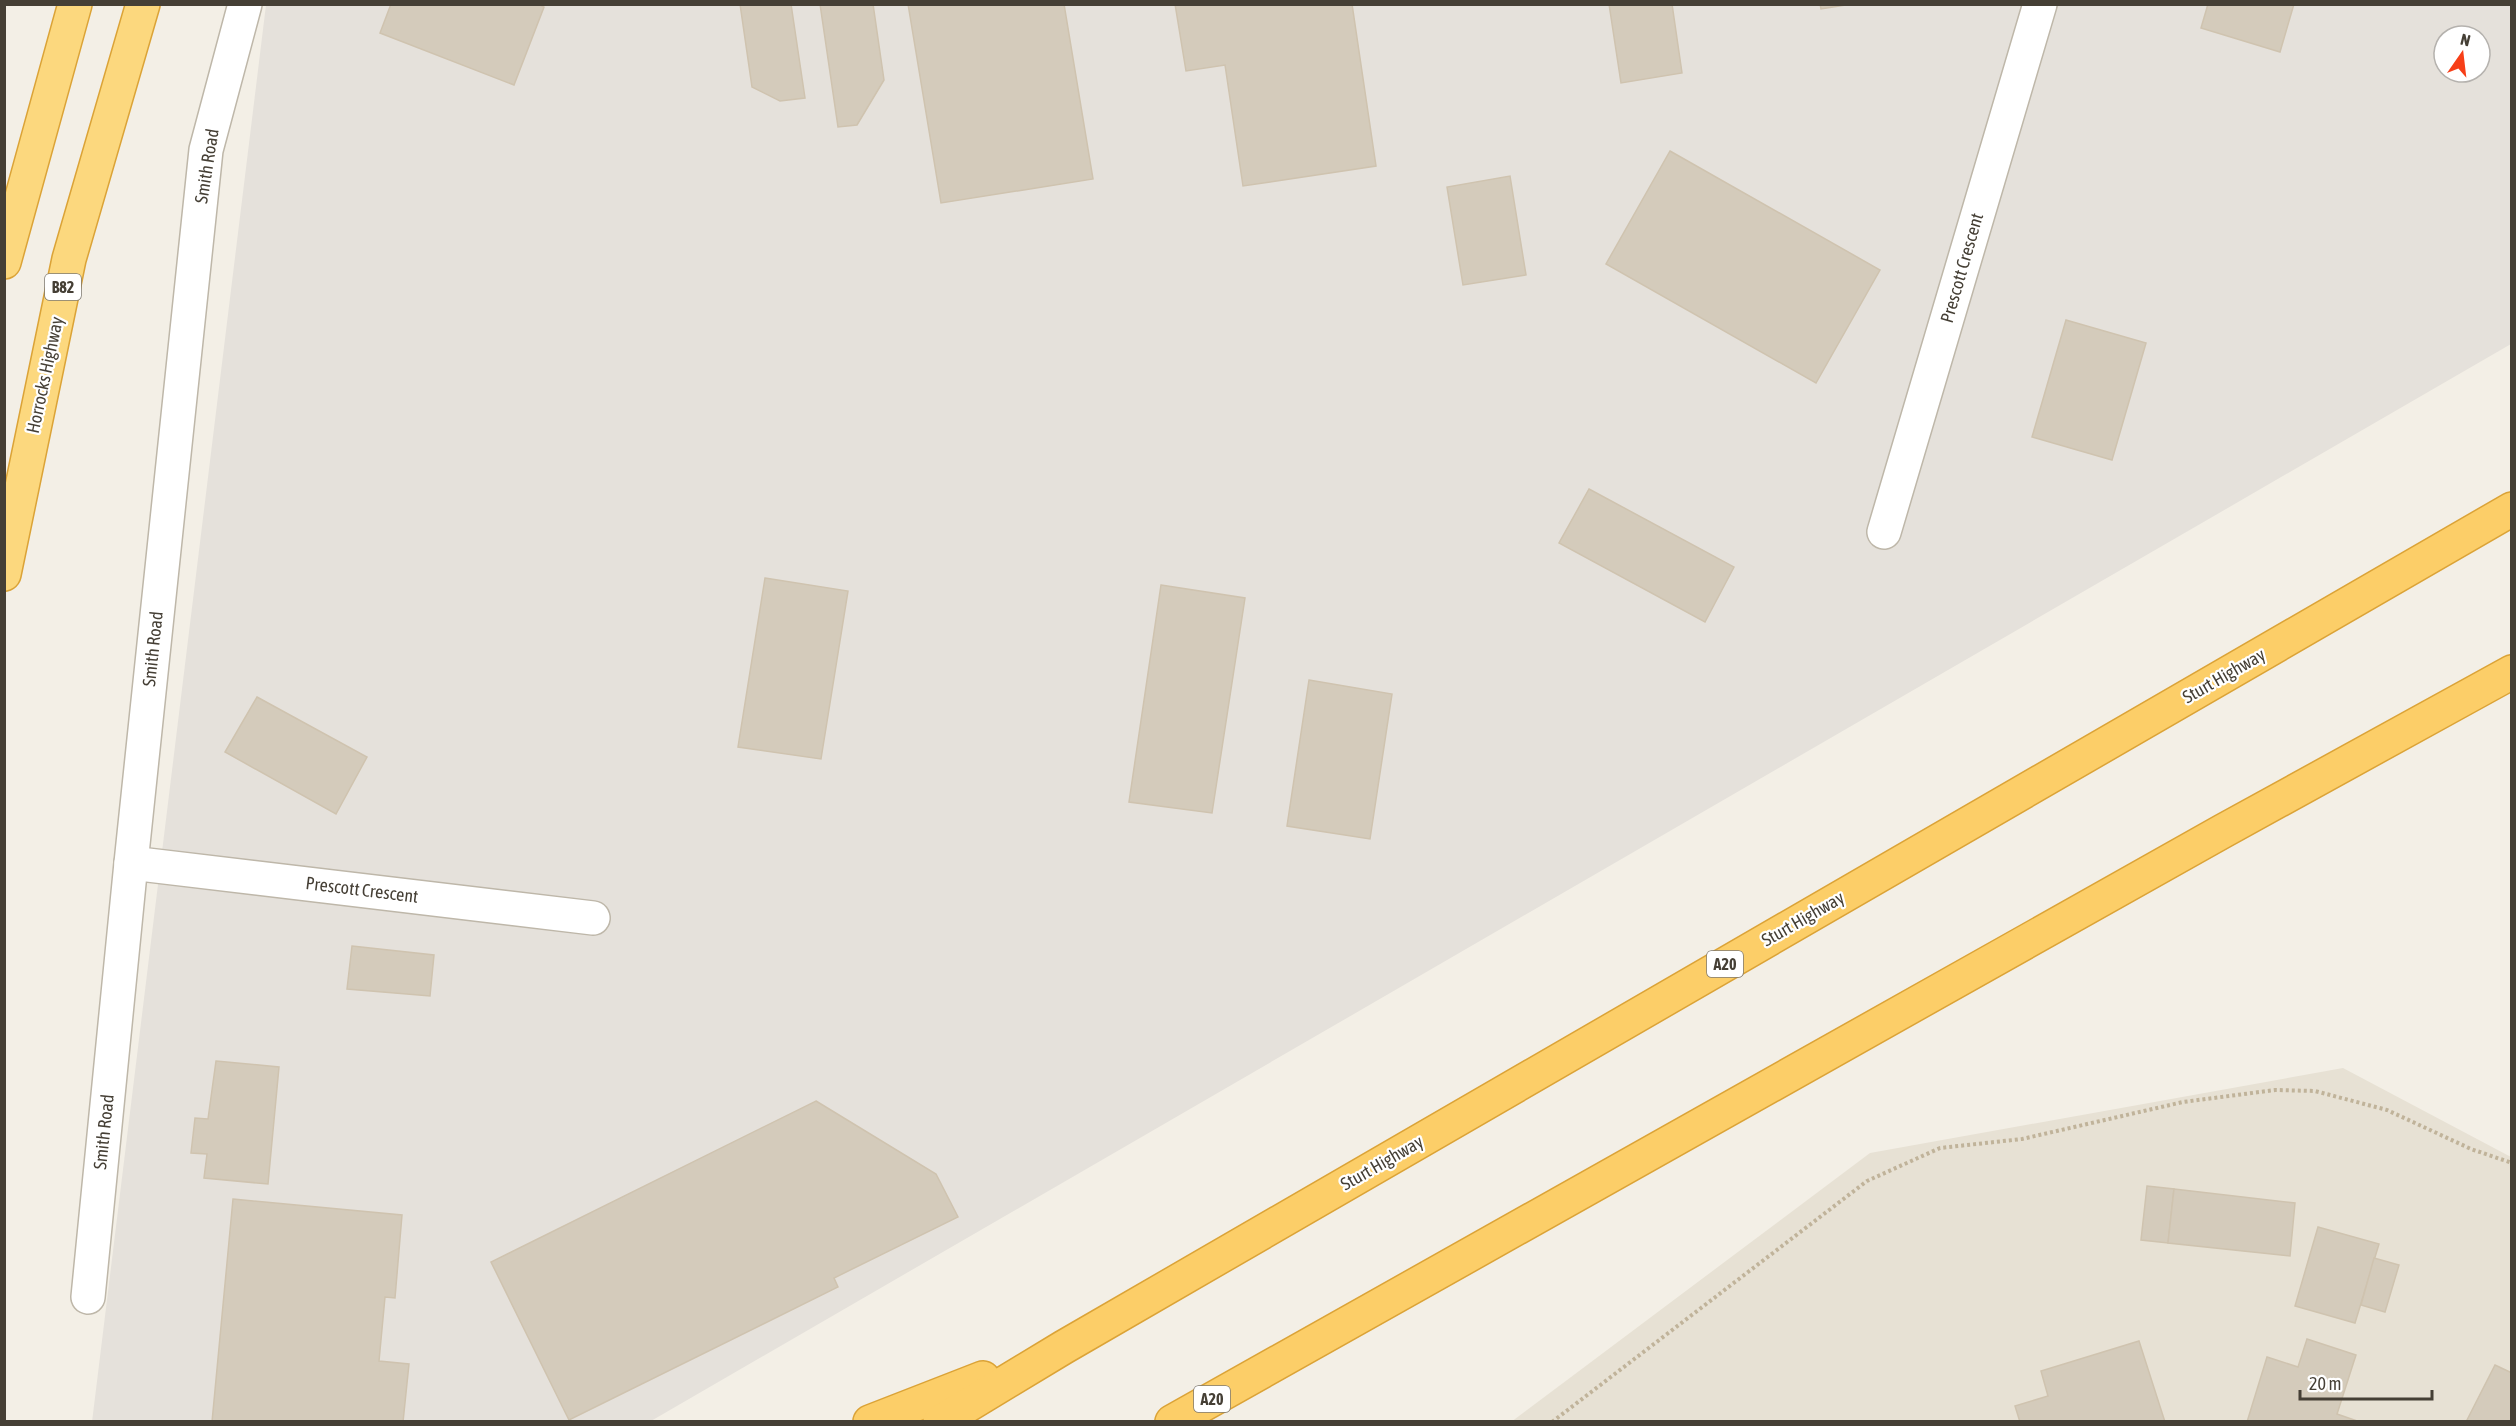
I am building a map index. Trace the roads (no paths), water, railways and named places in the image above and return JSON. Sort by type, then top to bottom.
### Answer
[{"type":"highway","points":[[4,262],[75,4]]},
{"type":"highway","name":"Horrocks Highway","points":[[4,574],[69,259],[143,4]]},
{"type":"highway","name":"Sturt Highway","points":[[940,1422],[1064,1347],[2511,509]]},
{"type":"highway","name":"A20","points":[[1172,1422],[2223,831],[2511,672]]},
{"type":"highway","points":[[870,1422],[1064,1347]]},
{"type":"highway","points":[[1197,1422],[1251,1376]]},
{"type":"street","name":"Smith Road","points":[[88,1297],[206,150],[245,4]]},
{"type":"street","name":"Prescott Crescent","points":[[1884,532],[2040,4]]},
{"type":"street","name":"Prescott Crescent","points":[[131,862],[593,918]]}]
